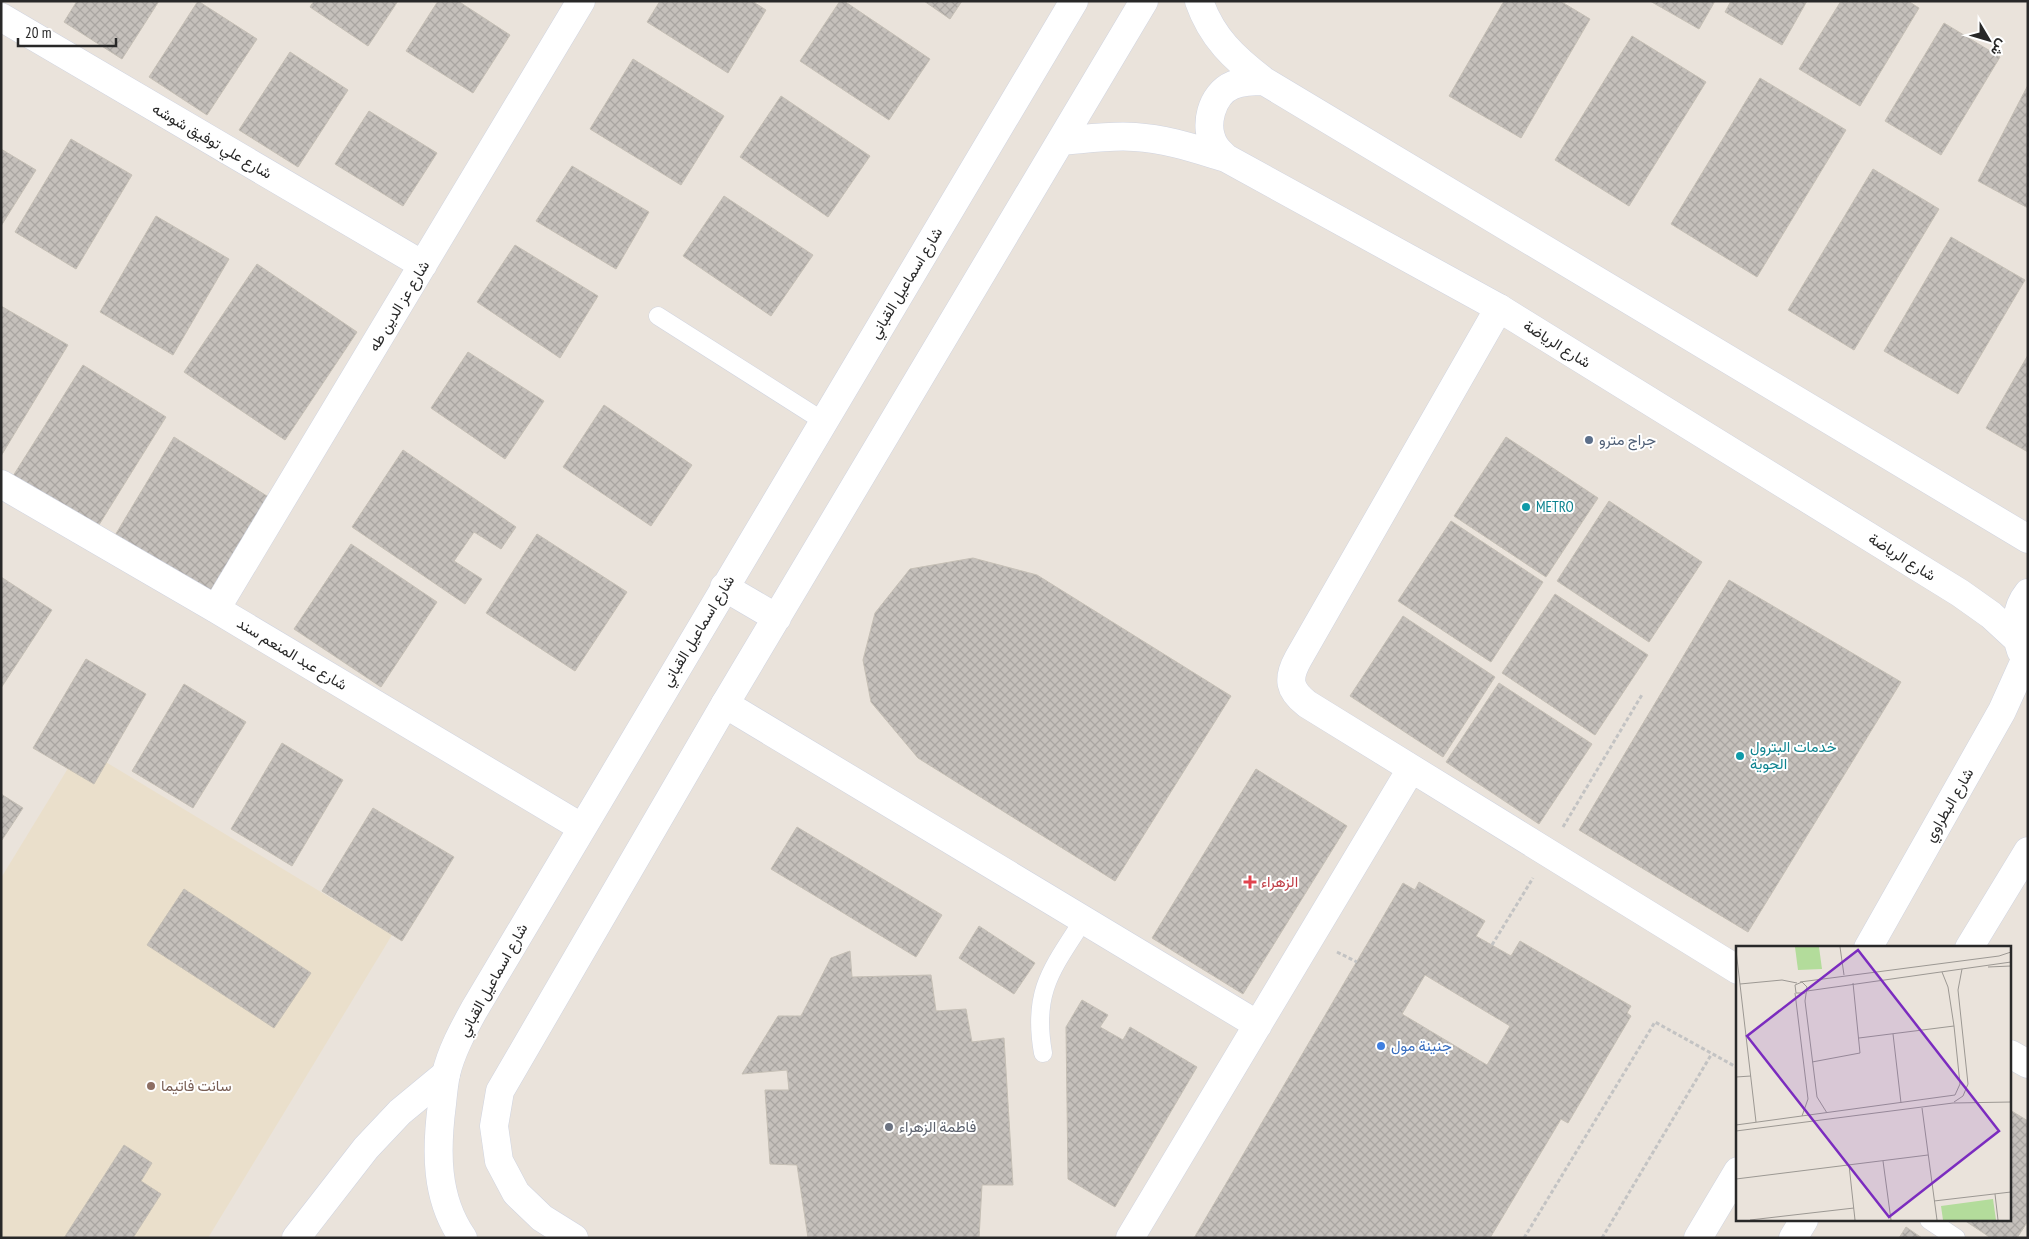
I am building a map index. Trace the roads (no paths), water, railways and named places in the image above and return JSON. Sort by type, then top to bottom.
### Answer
[{"type":"street","name":"شارع اسماعيل القباني","points":[[463,1238],[448,1208],[440,1182],[438,1154],[446,1074],[458,1040],[581,827],[1074,1]]},
{"type":"street","points":[[574,1238],[542,1218],[516,1193],[499,1161],[494,1126],[500,1091],[725,704],[1144,1]]},
{"type":"street","points":[[1199,1],[1216,36],[1237,61],[1264,81],[2028,539]]},
{"type":"street","name":"شارع عز الدين طه","points":[[216,609],[579,2]]},
{"type":"street","name":"شارع علي توفيق شوشه","points":[[1,17],[423,265]]},
{"type":"street","points":[[1226,158],[1215,146],[1210,130],[1210,112],[1218,97],[1231,86],[1247,80],[1264,81]]},
{"type":"street","name":"شارع الرياضة","points":[[1061,141],[1112,136],[1141,138],[1186,145],[1226,158],[1499,308],[1960,593],[1991,615],[2023,654]]},
{"type":"street","points":[[1499,308],[1292,670],[1291,684],[1296,696],[1547,854],[1736,969]]},
{"type":"street","name":"شارع عبد المنعم سند","points":[[1,484],[216,609],[581,827]]},
{"type":"street","points":[[724,587],[777,618]]},
{"type":"street","points":[[2023,654],[2016,624],[2019,609],[2028,593]]},
{"type":"street","name":"شارع البطراوي","points":[[1869,946],[2002,711],[2023,654]]},
{"type":"street","points":[[725,704],[1258,1025]]},
{"type":"street","points":[[1130,1238],[1411,769]]},
{"type":"street","points":[[1970,946],[2028,851]]},
{"type":"street","points":[[2012,1055],[2028,1064]]},
{"type":"street","points":[[296,1238],[366,1148],[400,1112],[446,1074]]},
{"type":"street","points":[[1698,1238],[1736,1174]]},
{"type":"street","points":[[1793,1238],[1803,1222]]},
{"type":"lane","points":[[658,316],[823,421]]},
{"type":"lane","points":[[1043,1053],[1039,1030],[1046,984],[1084,919]]},
{"type":"lane","points":[[1933,1222],[1956,1238]]},
{"type":"place","name":"جراج مترو","points":[[1589,440]]},
{"type":"place","name":"METRO","points":[[1526,507]]},
{"type":"place","name":"خدمات البترول الجوية","points":[[1740,756]]},
{"type":"place","name":"الزهراء","points":[[1250,882]]},
{"type":"place","name":"جنينة مول","points":[[1381,1046]]},
{"type":"place","name":"سانت فاتيما","points":[[151,1086]]},
{"type":"place","name":"فاطمة الزهراء","points":[[889,1127]]}]
